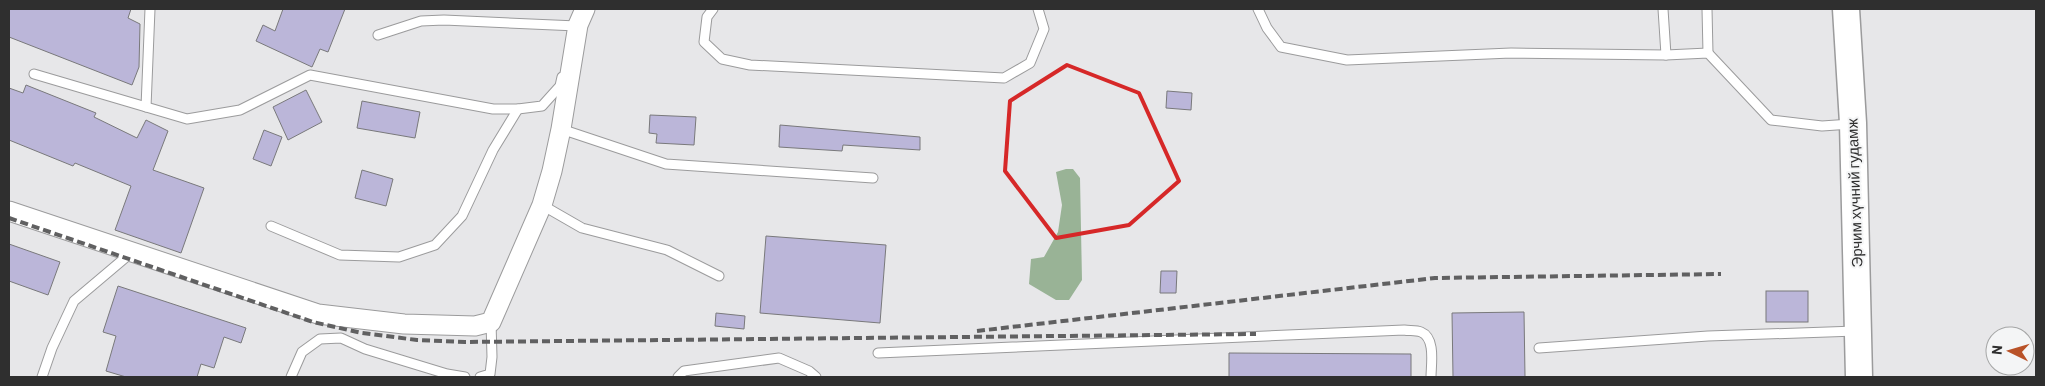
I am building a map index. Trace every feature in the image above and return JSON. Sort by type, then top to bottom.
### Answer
[{"type":"main road","name":"Эрчим хүчний гудамж","points":[[1846,9],[1852,123],[1859,377]]},
{"type":"street","points":[[9,210],[318,314],[404,324],[475,326],[491,322],[542,205],[561,129],[582,17]]},
{"type":"lane","points":[[146,107],[150,9]]},
{"type":"lane","points":[[713,9],[707,17],[704,42],[722,59],[750,64],[1004,78],[1030,63],[1044,29],[1038,9]]},
{"type":"lane","points":[[1258,9],[1266,28],[1280,47],[1347,60],[1511,53],[1666,55],[1708,53]]},
{"type":"lane","points":[[1663,9],[1666,55]]},
{"type":"lane","points":[[1707,9],[1708,53],[1771,120],[1822,126],[1852,123]]},
{"type":"lane","points":[[34,74],[187,119],[240,110],[310,75],[493,109],[518,109],[542,106],[560,86],[582,17],[421,21],[378,35]]},
{"type":"lane","points":[[272,226],[340,255],[399,257],[435,245],[462,216],[493,150],[518,109]]},
{"type":"lane","points":[[561,129],[666,164],[873,178]]},
{"type":"lane","points":[[542,205],[582,228],[667,250],[719,276]]},
{"type":"lane","points":[[42,377],[52,348],[74,301],[132,252]]},
{"type":"lane","points":[[480,377],[490,374],[492,357],[491,322]]},
{"type":"lane","points":[[878,353],[1404,330],[1420,332],[1426,335],[1430,344],[1431,377]]},
{"type":"lane","points":[[1539,348],[1708,336],[1859,331]]},
{"type":"lane","points":[[291,377],[302,352],[320,339],[341,338],[365,349],[447,374],[466,377]]},
{"type":"lane","points":[[678,377],[684,371],[779,358],[809,371],[816,377]]},
{"type":"highlighted area","points":[[1067,65],[1139,93],[1179,181],[1129,225],[1056,238],[1005,171],[1010,101]]},
{"type":"green space","points":[[1073,169],[1080,178],[1082,280],[1069,300],[1056,300],[1029,284],[1031,259],[1044,257],[1058,232],[1062,205],[1056,172]]},
{"type":"building","points":[[9,9],[131,9],[128,18],[140,24],[139,67],[132,85],[9,37]]},
{"type":"building","points":[[283,9],[345,9],[328,52],[320,49],[312,67],[256,41],[263,25],[275,31]]},
{"type":"building","points":[[26,85],[96,113],[94,117],[137,138],[146,120],[168,131],[153,170],[204,188],[181,253],[115,230],[131,186],[75,163],[73,166],[9,140],[9,88],[23,93]]},
{"type":"building","points":[[306,90],[322,122],[288,140],[273,107]]},
{"type":"building","points":[[1167,91],[1192,93],[1191,110],[1166,108]]},
{"type":"building","points":[[362,101],[420,112],[415,138],[357,128]]},
{"type":"building","points":[[650,115],[696,117],[694,145],[656,143],[657,134],[649,133]]},
{"type":"building","points":[[780,125],[920,137],[920,150],[843,145],[842,151],[779,147]]},
{"type":"building","points":[[264,130],[282,137],[271,166],[253,159]]},
{"type":"building","points":[[362,170],[393,179],[386,206],[355,198]]},
{"type":"building","points":[[766,236],[886,245],[880,323],[760,313]]},
{"type":"building","points":[[9,244],[60,262],[48,295],[9,281]]},
{"type":"building","points":[[1161,271],[1177,271],[1176,293],[1160,293]]},
{"type":"building","points":[[118,286],[246,328],[241,343],[224,337],[214,368],[201,364],[197,377],[126,377],[106,371],[116,336],[103,332]]},
{"type":"building","points":[[1766,291],[1808,291],[1808,322],[1766,322]]},
{"type":"building","points":[[1524,312],[1525,377],[1453,377],[1452,313]]},
{"type":"building","points":[[716,313],[745,316],[744,329],[715,326]]},
{"type":"building","points":[[1229,353],[1411,354],[1411,377],[1229,377]]},
{"type":"railway","points":[[9,218],[313,322],[362,333],[417,340],[465,342],[1256,334]]},
{"type":"railway","points":[[977,331],[1435,278],[1721,274]]}]
